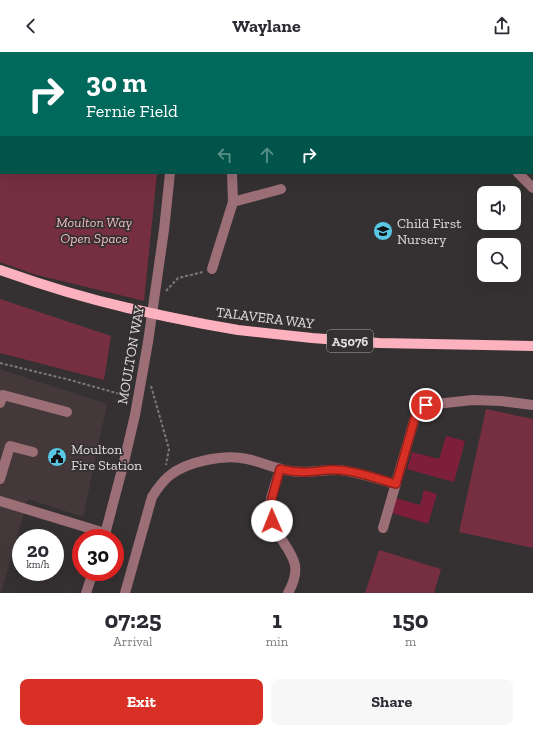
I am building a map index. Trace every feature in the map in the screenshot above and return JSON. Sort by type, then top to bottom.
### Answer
[{"type":"main road","name":"TALAVERA WAY","points":[[0,270],[65,292],[98,301],[169,317],[238,330],[312,338],[380,343],[533,346]]},
{"type":"street","name":"MOULTON WAY","points":[[107,529],[124,462],[141,383],[155,300],[170,174]]},
{"type":"street","points":[[212,269],[233,202],[232,174]]},
{"type":"street","points":[[519,174],[533,188]]},
{"type":"street","points":[[233,202],[280,189]]},
{"type":"street","points":[[0,403],[3,395],[66,412]]},
{"type":"street","points":[[383,528],[419,408],[426,405],[473,400],[501,401],[533,405]]},
{"type":"street","points":[[0,479],[10,446],[33,452]]},
{"type":"street","points":[[125,593],[152,497],[160,484],[170,475],[189,465],[206,460],[221,458],[245,458],[292,472],[340,470],[396,484]]},
{"type":"street","points":[[280,469],[269,512],[277,533],[293,556],[296,566],[294,578],[288,593]]},
{"type":"street","points":[[0,501],[86,529]]},
{"type":"street","points":[[86,593],[90,581]]},
{"type":"path","points":[[155,300],[178,278],[212,269]]},
{"type":"path","points":[[0,363],[127,396],[129,388]]},
{"type":"path","points":[[141,383],[151,385],[169,449],[160,484]]},
{"type":"shaded area","points":[[0,369],[107,404],[83,517],[28,499],[19,529],[12,529],[12,555],[0,593]]},
{"type":"green space","name":"Moulton Way Open Space","points":[[0,174],[157,174],[144,301],[33,274],[0,262]]},
{"type":"green space","points":[[0,299],[111,336],[104,380],[0,353]]},
{"type":"green space","points":[[486,409],[533,419],[533,548],[459,532]]},
{"type":"green space","points":[[379,550],[441,569],[434,593],[365,593]]},
{"type":"building","points":[[446,436],[465,441],[454,482],[407,469],[412,452],[439,459]]},
{"type":"building","points":[[424,490],[437,494],[428,524],[392,513],[396,498],[420,505]]},
{"type":"place","name":"Child First Nursery","points":[[383,231]]},
{"type":"place","name":"Moulton Fire Station","points":[[57,457]]},
{"type":"route","points":[[272,521],[269,512],[280,469],[292,472],[340,470],[396,484],[416,414],[419,408],[426,405]]}]
